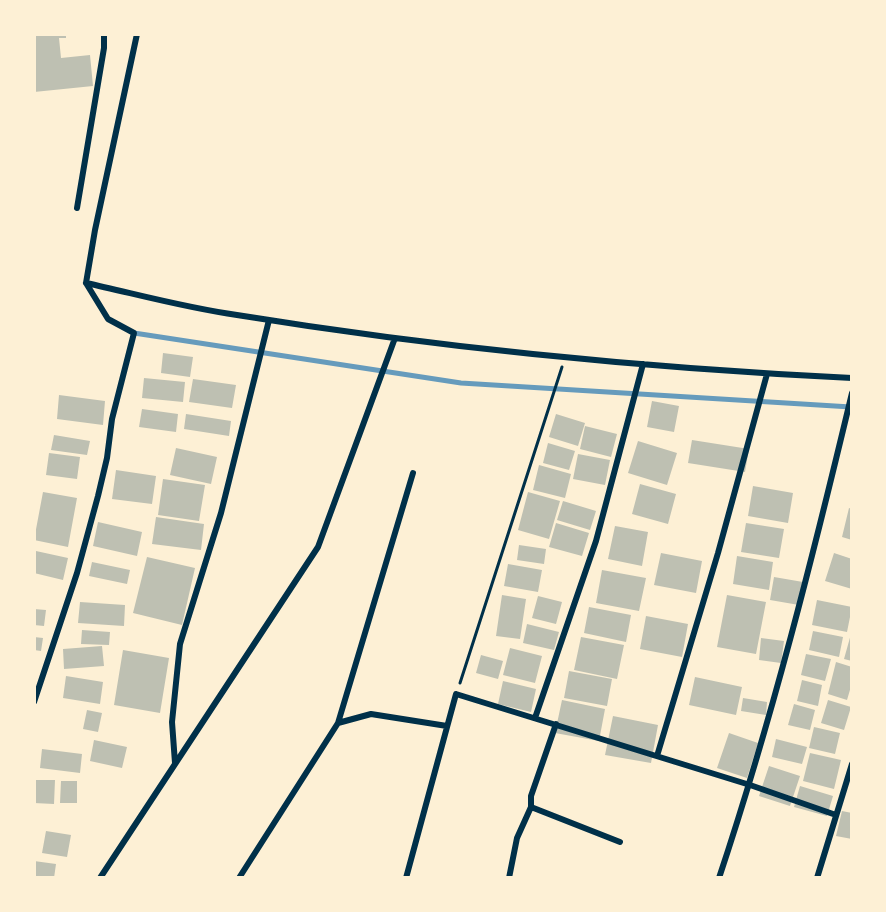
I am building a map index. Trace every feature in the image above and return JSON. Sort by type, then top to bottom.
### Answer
[{"type":"street","points":[[77,208],[104,48],[104,34]]},
{"type":"street","points":[[34,702],[77,573],[107,458],[112,419],[134,333],[108,319],[86,283],[94,230],[137,34]]},
{"type":"street","points":[[86,283],[234,315],[464,347],[767,374],[852,378]]},
{"type":"street","points":[[176,763],[172,722],[180,644],[221,513],[268,320]]},
{"type":"street","points":[[100,878],[318,547],[395,338]]},
{"type":"street","points":[[535,718],[596,541],[643,364]]},
{"type":"street","points":[[657,756],[718,553],[767,374]]},
{"type":"street","points":[[719,878],[750,784],[816,543],[852,393]]},
{"type":"street","points":[[239,878],[338,723],[413,473]]},
{"type":"street","points":[[406,878],[456,694],[750,784],[836,815]]},
{"type":"street","points":[[338,723],[371,714],[447,726]]},
{"type":"street","points":[[509,878],[517,838],[531,807],[531,796],[556,724]]},
{"type":"street","points":[[817,878],[852,764]]},
{"type":"street","points":[[531,807],[620,842]]},
{"type":"path","points":[[456,694],[565,356]]},
{"type":"building","points":[[34,34],[66,34],[66,38],[59,38],[61,58],[90,55],[93,86],[34,92]]},
{"type":"building","points":[[163,353],[193,357],[190,377],[161,373]]},
{"type":"building","points":[[144,378],[185,382],[183,402],[142,398]]},
{"type":"building","points":[[193,379],[236,385],[232,408],[189,402]]},
{"type":"building","points":[[59,395],[105,401],[103,425],[57,419]]},
{"type":"building","points":[[652,401],[679,406],[674,432],[647,427]]},
{"type":"building","points":[[142,409],[178,414],[176,432],[139,427]]},
{"type":"building","points":[[186,414],[231,421],[229,436],[184,429]]},
{"type":"building","points":[[556,414],[585,423],[578,446],[549,437]]},
{"type":"building","points":[[585,426],[617,434],[611,457],[580,449]]},
{"type":"building","points":[[54,435],[90,441],[87,455],[51,450]]},
{"type":"building","points":[[692,440],[749,449],[745,472],[688,463]]},
{"type":"building","points":[[638,441],[677,453],[667,485],[628,473]]},
{"type":"building","points":[[548,443],[575,451],[569,470],[543,463]]},
{"type":"building","points":[[176,448],[217,457],[211,484],[170,475]]},
{"type":"building","points":[[49,453],[80,457],[77,479],[46,475]]},
{"type":"building","points":[[578,454],[610,460],[605,485],[573,479]]},
{"type":"building","points":[[539,465],[571,474],[565,498],[533,490]]},
{"type":"building","points":[[116,470],[156,476],[152,504],[112,499]]},
{"type":"building","points":[[163,479],[205,485],[199,521],[158,515]]},
{"type":"building","points":[[640,484],[676,494],[668,524],[632,514]]},
{"type":"building","points":[[753,486],[793,493],[788,523],[748,516]]},
{"type":"building","points":[[43,492],[77,498],[68,547],[34,540]]},
{"type":"building","points":[[528,492],[560,501],[549,539],[518,530]]},
{"type":"building","points":[[563,501],[596,511],[590,530],[557,520]]},
{"type":"building","points":[[849,508],[852,509],[852,540],[842,537]]},
{"type":"building","points":[[156,517],[204,524],[201,550],[152,544]]},
{"type":"building","points":[[98,522],[142,532],[137,556],[93,546]]},
{"type":"building","points":[[556,523],[589,533],[582,556],[549,547]]},
{"type":"building","points":[[746,523],[784,529],[779,558],[741,552]]},
{"type":"building","points":[[615,526],[648,532],[642,566],[608,559]]},
{"type":"building","points":[[519,545],[546,549],[544,564],[517,560]]},
{"type":"building","points":[[36,551],[68,558],[63,580],[34,573]]},
{"type":"building","points":[[661,553],[702,561],[696,593],[654,585]]},
{"type":"building","points":[[834,553],[852,559],[852,589],[825,581]]},
{"type":"building","points":[[737,556],[773,562],[769,590],[733,584]]},
{"type":"building","points":[[147,557],[195,568],[182,625],[133,613]]},
{"type":"building","points":[[92,562],[130,570],[127,584],[89,576]]},
{"type":"building","points":[[508,564],[542,570],[538,592],[504,586]]},
{"type":"building","points":[[602,570],[646,578],[639,611],[596,603]]},
{"type":"building","points":[[774,577],[803,582],[799,605],[770,600]]},
{"type":"building","points":[[502,595],[526,599],[520,639],[496,636]]},
{"type":"building","points":[[727,595],[766,602],[756,654],[717,647]]},
{"type":"building","points":[[538,596],[562,602],[556,624],[532,618]]},
{"type":"building","points":[[817,600],[852,607],[847,632],[812,625]]},
{"type":"building","points":[[80,602],[125,605],[124,626],[78,623]]},
{"type":"building","points":[[589,607],[631,615],[626,642],[584,633]]},
{"type":"building","points":[[34,609],[46,610],[44,626],[34,625]]},
{"type":"building","points":[[646,616],[688,624],[682,657],[640,649]]},
{"type":"building","points":[[527,624],[559,632],[554,650],[523,643]]},
{"type":"building","points":[[82,630],[110,632],[109,645],[81,644]]},
{"type":"building","points":[[813,631],[843,637],[839,657],[809,650]]},
{"type":"building","points":[[852,634],[852,661],[844,659]]},
{"type":"building","points":[[34,637],[43,638],[41,651],[34,650]]},
{"type":"building","points":[[581,637],[624,645],[617,679],[574,670]]},
{"type":"building","points":[[761,638],[784,641],[781,663],[759,660]]},
{"type":"building","points":[[102,646],[104,666],[64,669],[63,649]]},
{"type":"building","points":[[510,648],[542,656],[535,683],[503,675]]},
{"type":"building","points":[[123,650],[169,658],[160,713],[114,705]]},
{"type":"building","points":[[806,654],[831,659],[825,681],[801,675]]},
{"type":"building","points":[[481,655],[503,661],[498,679],[476,673]]},
{"type":"building","points":[[836,662],[852,667],[852,683],[847,700],[828,694]]},
{"type":"building","points":[[569,671],[612,679],[607,706],[564,698]]},
{"type":"building","points":[[66,676],[103,682],[100,704],[63,698]]},
{"type":"building","points":[[695,677],[742,687],[736,715],[689,705]]},
{"type":"building","points":[[802,680],[822,685],[818,706],[797,701]]},
{"type":"building","points":[[503,681],[536,689],[531,712],[498,704]]},
{"type":"building","points":[[743,698],[767,702],[766,715],[741,711]]},
{"type":"building","points":[[562,700],[605,709],[599,741],[555,733]]},
{"type":"building","points":[[828,700],[851,707],[844,730],[821,723]]},
{"type":"building","points":[[794,704],[815,710],[810,730],[788,725]]},
{"type":"building","points":[[87,710],[102,713],[98,732],[83,729]]},
{"type":"building","points":[[613,716],[658,725],[651,763],[605,755]]},
{"type":"building","points":[[814,727],[840,733],[835,754],[809,748]]},
{"type":"building","points":[[729,733],[758,743],[747,778],[717,768]]},
{"type":"building","points":[[776,739],[807,747],[802,764],[772,757]]},
{"type":"building","points":[[94,740],[127,747],[122,768],[90,761]]},
{"type":"building","points":[[42,749],[82,754],[80,773],[40,768]]},
{"type":"building","points":[[810,753],[841,760],[834,789],[803,781]]},
{"type":"building","points":[[769,766],[800,776],[790,806],[759,796]]},
{"type":"building","points":[[34,780],[55,780],[54,804],[34,803]]},
{"type":"building","points":[[61,781],[77,781],[77,803],[60,803]]},
{"type":"building","points":[[800,786],[833,796],[827,816],[794,807]]},
{"type":"building","points":[[842,811],[852,813],[852,839],[836,836]]},
{"type":"building","points":[[46,831],[71,835],[67,857],[42,853]]},
{"type":"building","points":[[34,861],[56,864],[54,878],[34,878]]},
{"type":"waterway","points":[[134,333],[461,383],[851,407]]}]
